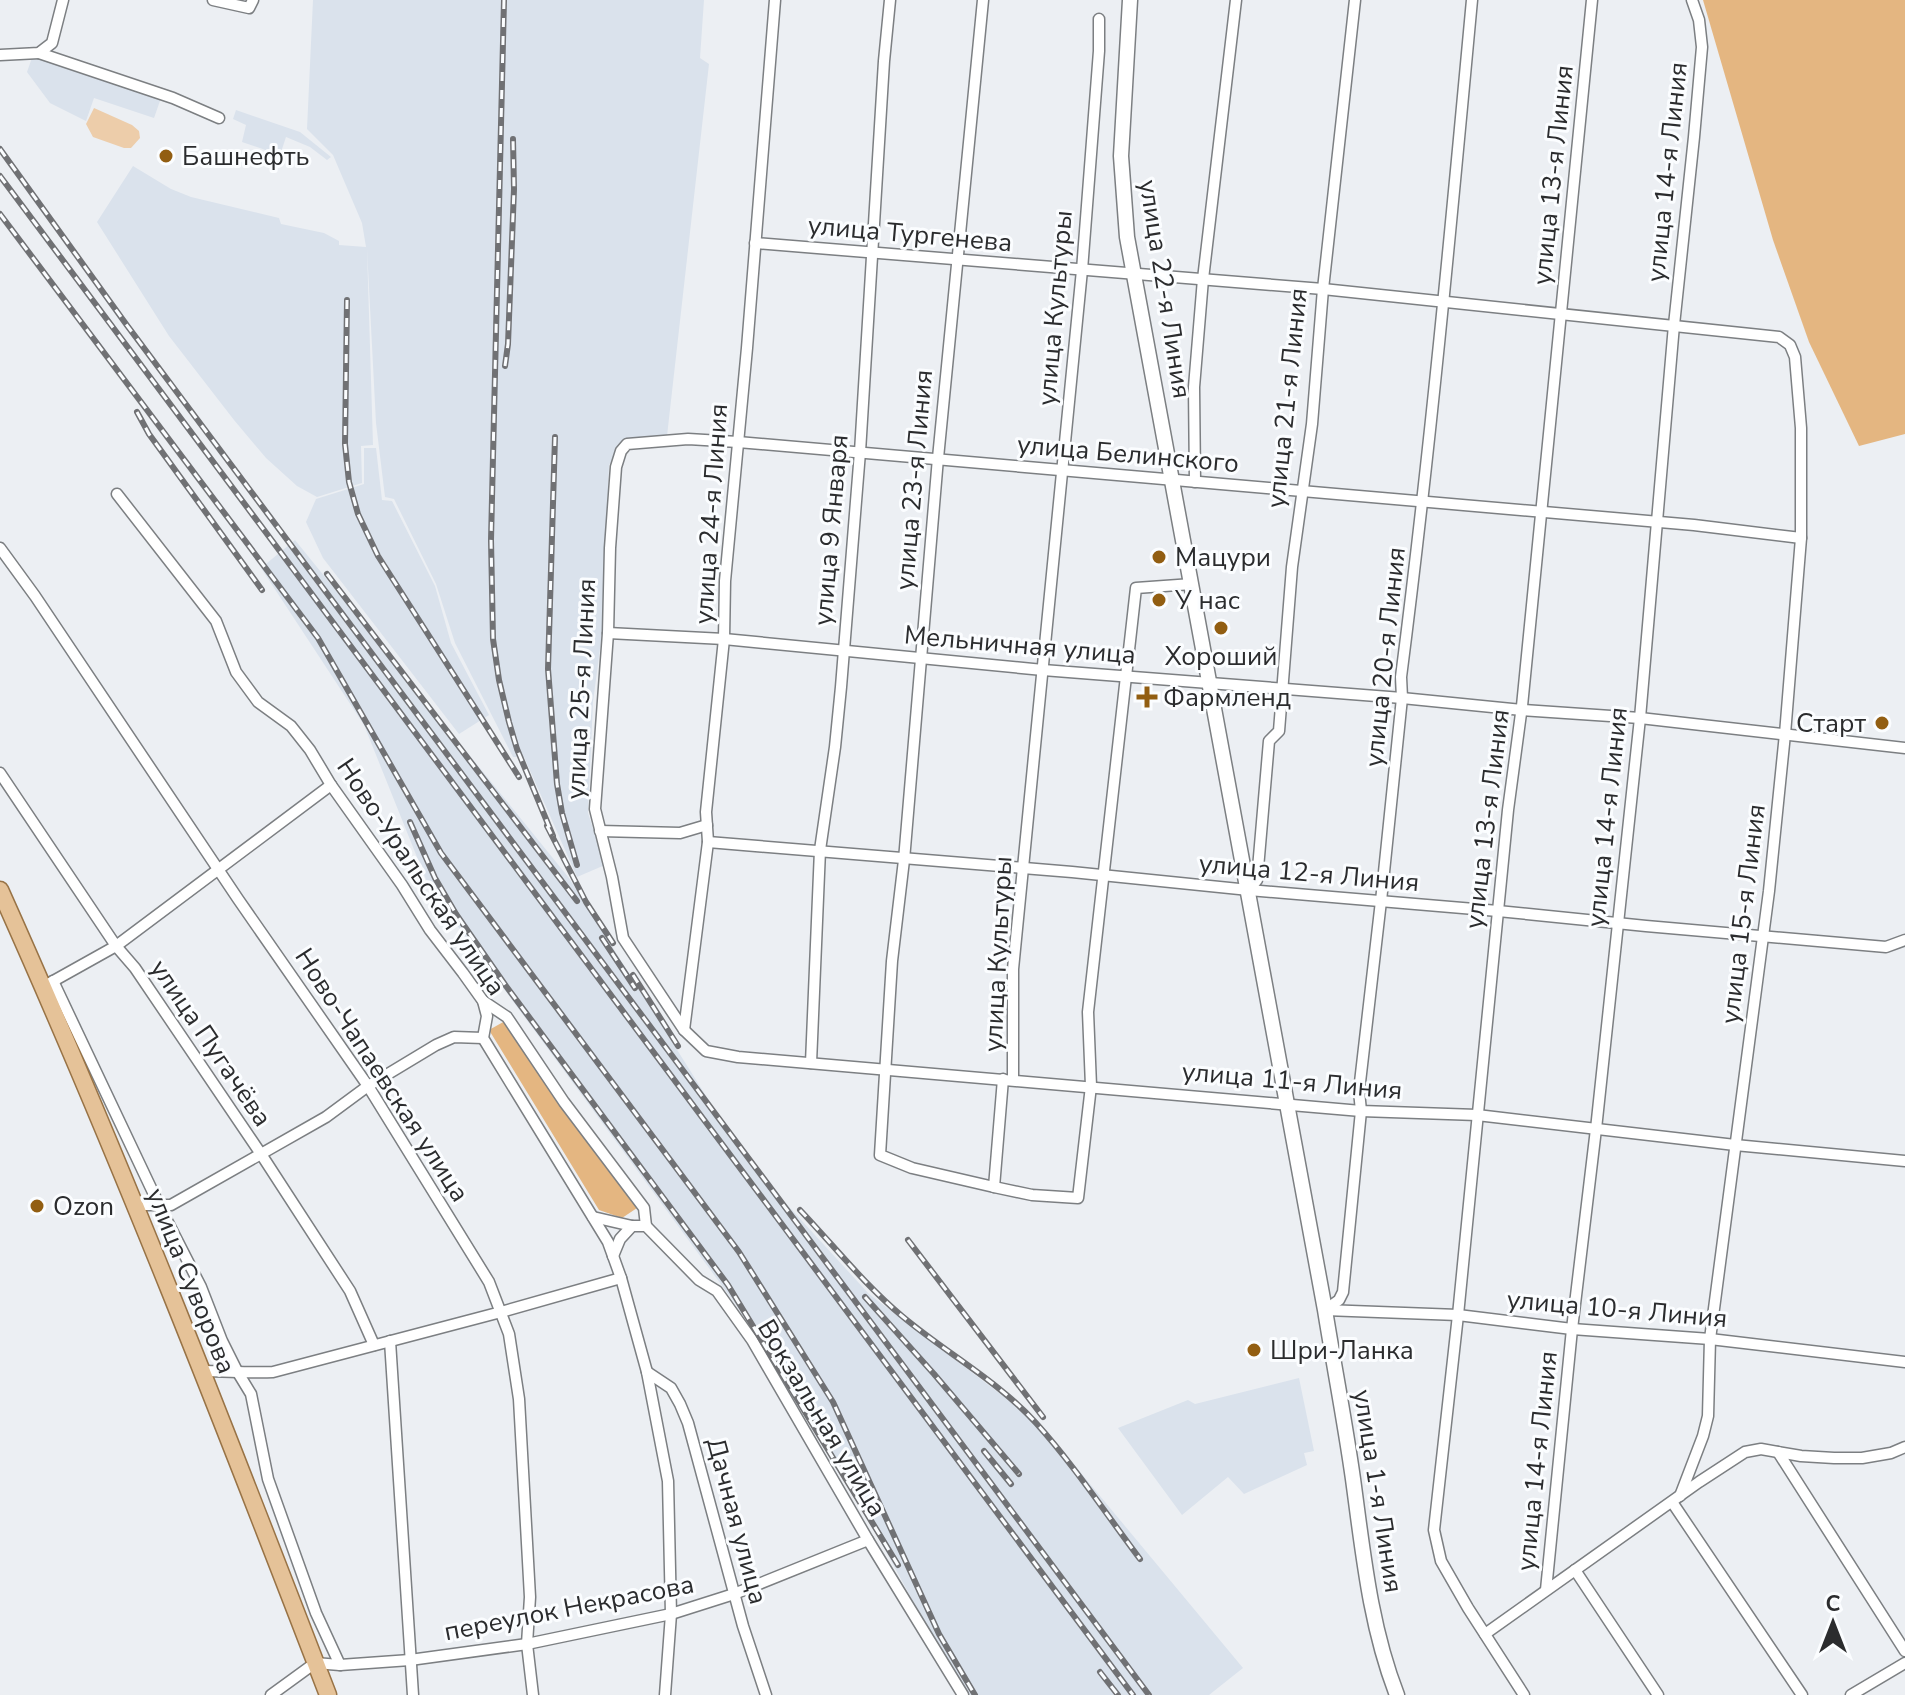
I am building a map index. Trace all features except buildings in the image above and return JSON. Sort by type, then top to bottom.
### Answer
[{"type":"main road","name":"улица 22-я Линия","points":[[1130,0],[1121,156],[1127,237],[1211,682]]},
{"type":"main road","name":"улица 21-я Линия","points":[[1211,682],[1288,1103]]},
{"type":"main road","name":"улица Суворова","points":[[0,890],[48,984],[328,1695]]},
{"type":"main road","name":"улица 1-я Линия","points":[[1288,1103],[1379,1646],[1397,1695]]},
{"type":"street","points":[[39,53],[52,43],[63,0]]},
{"type":"street","points":[[213,0],[251,4]]},
{"type":"street","name":"улица 24-я Линия","points":[[684,1030],[708,842],[706,812],[724,639],[725,581],[775,0]]},
{"type":"street","name":"улица 9 Января","points":[[811,1063],[820,850],[835,747],[860,452],[890,0]]},
{"type":"street","name":"улица 23-я Линия","points":[[983,0],[956,261],[904,860],[892,961],[880,1155],[912,1168],[994,1187]]},
{"type":"street","name":"улица 22-я Линия","points":[[1195,482],[1194,387],[1203,279],[1236,0]]},
{"type":"street","name":"улица 21-я Линия","points":[[1249,890],[1257,880],[1269,741],[1279,731],[1292,567],[1312,424],[1323,289],[1355,0]]},
{"type":"street","name":"улица 20-я Линия","points":[[1325,1310],[1339,1300],[1343,1292],[1361,1111],[1359,1091],[1402,698],[1401,677],[1444,302],[1472,0]]},
{"type":"street","name":"улица 13-я Линия","points":[[1524,1695],[1441,1561],[1434,1530],[1508,810],[1522,710],[1592,0]]},
{"type":"street","name":"улица 14-я Линия","points":[[1546,1590],[1640,718],[1702,47],[1699,20],[1692,0]]},
{"type":"street","name":"улица Культуры","points":[[994,1187],[1008,1079],[1013,969],[1082,270],[1099,19]]},
{"type":"street","points":[[0,55],[39,53],[173,98],[219,118]]},
{"type":"street","name":"улица Тургенева","points":[[755,243],[1323,289],[1779,337]]},
{"type":"street","name":"улица 15-я Линия","points":[[1676,1499],[1703,1436],[1708,1416],[1710,1339],[1756,1001],[1785,734],[1801,538],[1801,428],[1795,357],[1790,345],[1779,337]]},
{"type":"street","name":"улица 25-я Линия","points":[[684,1030],[623,938],[595,809],[616,467],[627,444],[688,439],[738,442]]},
{"type":"street","name":"улица Белинского","points":[[738,442],[1541,511],[1801,538]]},
{"type":"street","name":"Ново-Уральская улица","points":[[117,494],[216,621],[236,672],[258,702],[291,726],[310,750],[430,930],[483,1001],[487,1016],[483,1038],[608,1242],[647,1372],[668,1481],[671,1614],[665,1695]]},
{"type":"street","name":"Ново-Чапаевская улица","points":[[0,548],[368,1086],[489,1282],[509,1334],[519,1399],[530,1597],[527,1644],[533,1695]]},
{"type":"street","points":[[994,1187],[1032,1195],[1078,1198],[1091,1086],[1088,1012],[1136,588],[1192,584]]},
{"type":"street","name":"Мельничная улица","points":[[608,633],[724,639],[1043,670],[1640,718],[1905,748]]},
{"type":"street","name":"улица Пугачёва","points":[[0,773],[261,1154],[350,1291],[374,1345]]},
{"type":"street","points":[[331,785],[116,946],[48,984],[201,1287],[222,1341],[251,1394],[268,1479],[316,1613],[340,1665]]},
{"type":"street","points":[[600,831],[680,833],[707,825]]},
{"type":"street","name":"улица 12-я Линия","points":[[708,842],[1886,947],[1905,940]]},
{"type":"street","points":[[483,1001],[507,1017],[564,1102],[644,1208],[646,1226],[593,1217]]},
{"type":"street","name":"улица 11-я Линия","points":[[684,1030],[706,1051],[738,1057],[1361,1111],[1477,1115],[1905,1161]]},
{"type":"street","points":[[135,1205],[171,1205],[326,1117],[368,1086],[445,1041],[454,1037],[483,1038]]},
{"type":"street","points":[[613,1256],[620,1239],[632,1226]]},
{"type":"street","name":"Вокзальная улица","points":[[646,1226],[699,1280],[717,1291],[752,1340],[868,1540],[963,1695]]},
{"type":"street","points":[[202,1371],[273,1372],[621,1278]]},
{"type":"street","name":"улица 10-я Линия","points":[[1325,1310],[1458,1315],[1572,1329],[1710,1339],[1905,1362]]},
{"type":"street","points":[[390,1341],[413,1695]]},
{"type":"street","name":"Дачная улица","points":[[647,1372],[671,1388],[688,1423],[743,1626],[766,1695]]},
{"type":"street","points":[[1484,1632],[1745,1452],[1761,1449],[1801,1456],[1862,1458],[1905,1447]]},
{"type":"street","points":[[1778,1452],[1905,1651]]},
{"type":"street","points":[[1676,1499],[1802,1695]]},
{"type":"street","name":"переулок Некрасова","points":[[315,1663],[340,1665],[410,1660],[527,1644],[671,1614],[734,1594],[868,1540]]},
{"type":"street","points":[[1575,1570],[1658,1695]]},
{"type":"street","points":[[271,1695],[315,1663]]},
{"type":"street","points":[[1851,1695],[1905,1663]]},
{"type":"shaded area","points":[[313,0],[704,0],[700,58],[709,64],[667,436],[641,442],[626,438],[609,465],[602,633],[593,702],[588,813],[605,865],[577,877],[524,757],[513,757],[455,643],[436,584],[394,499],[385,497],[376,423],[367,249],[373,445],[361,446],[362,483],[317,497],[297,486],[266,458],[234,420],[169,336],[97,222],[133,166],[191,197],[279,218],[281,224],[324,233],[339,241],[339,245],[366,247],[362,223],[333,155],[307,129]]},
{"type":"shaded area","points":[[1703,0],[1905,0],[1905,434],[1859,446],[1809,342],[1773,240]]},
{"type":"shaded area","points":[[33,55],[161,98],[154,118],[94,98],[86,121],[50,103],[27,72]]},
{"type":"shaded area","points":[[94,108],[132,125],[139,131],[140,138],[131,148],[124,148],[93,137],[86,124]]},
{"type":"shaded area","points":[[236,110],[300,132],[331,157],[327,160],[310,147],[286,137],[280,155],[242,142],[246,125],[233,119]]},
{"type":"shaded area","points":[[364,448],[376,448],[382,500],[392,501],[435,586],[451,643],[489,715],[459,734],[323,558],[306,522],[316,499],[364,484]]},
{"type":"shaded area","points":[[295,540],[569,878],[747,1161],[869,1294],[1041,1425],[1243,1668],[1209,1695],[966,1695],[869,1520],[734,1302],[429,887],[364,725],[261,568]]},
{"type":"shaded area","points":[[505,1021],[574,1124],[637,1208],[622,1218],[599,1210],[489,1030]]},
{"type":"shaded area","points":[[1299,1378],[1314,1451],[1304,1453],[1307,1465],[1244,1494],[1228,1477],[1182,1515],[1118,1428],[1188,1400],[1195,1404]]},
{"type":"railway","points":[[504,0],[491,540],[493,639],[499,680],[517,749],[553,836]]},
{"type":"railway","points":[[505,366],[514,189],[513,139]]},
{"type":"railway","points":[[0,149],[126,324],[1149,1695]]},
{"type":"railway","points":[[0,176],[1133,1695]]},
{"type":"railway","points":[[0,214],[318,638],[441,853],[739,1252],[833,1402],[939,1634],[975,1695]]},
{"type":"railway","points":[[347,300],[345,444],[349,482],[358,514],[378,556],[519,777]]},
{"type":"railway","points":[[137,412],[149,434],[262,590]]},
{"type":"railway","points":[[555,437],[548,669],[557,784],[577,865]]},
{"type":"railway","points":[[327,574],[577,901]]},
{"type":"railway","points":[[410,822],[435,878],[456,914],[728,1285],[898,1565]]},
{"type":"railway","points":[[547,826],[586,902],[613,943]]},
{"type":"railway","points":[[602,938],[635,988]]},
{"type":"railway","points":[[633,975],[678,1046]]},
{"type":"railway","points":[[800,1210],[888,1304],[1005,1393],[1036,1423],[1140,1559]]},
{"type":"railway","points":[[908,1240],[1043,1417]]},
{"type":"railway","points":[[865,1297],[1019,1474]]},
{"type":"railway","points":[[984,1451],[1011,1484]]},
{"type":"railway","points":[[1100,1672],[1118,1695]]},
{"type":"place","name":"Башнефть","points":[[166,156]]},
{"type":"place","name":"Мацури","points":[[1159,557]]},
{"type":"place","name":"У нас","points":[[1159,600]]},
{"type":"place","name":"Хороший","points":[[1221,628]]},
{"type":"place","name":"Фармленд","points":[[1147,697]]},
{"type":"place","name":"Cтарт","points":[[1882,723]]},
{"type":"place","name":"Ozon","points":[[37,1206]]},
{"type":"place","name":"Шри-Ланка","points":[[1254,1350]]}]
